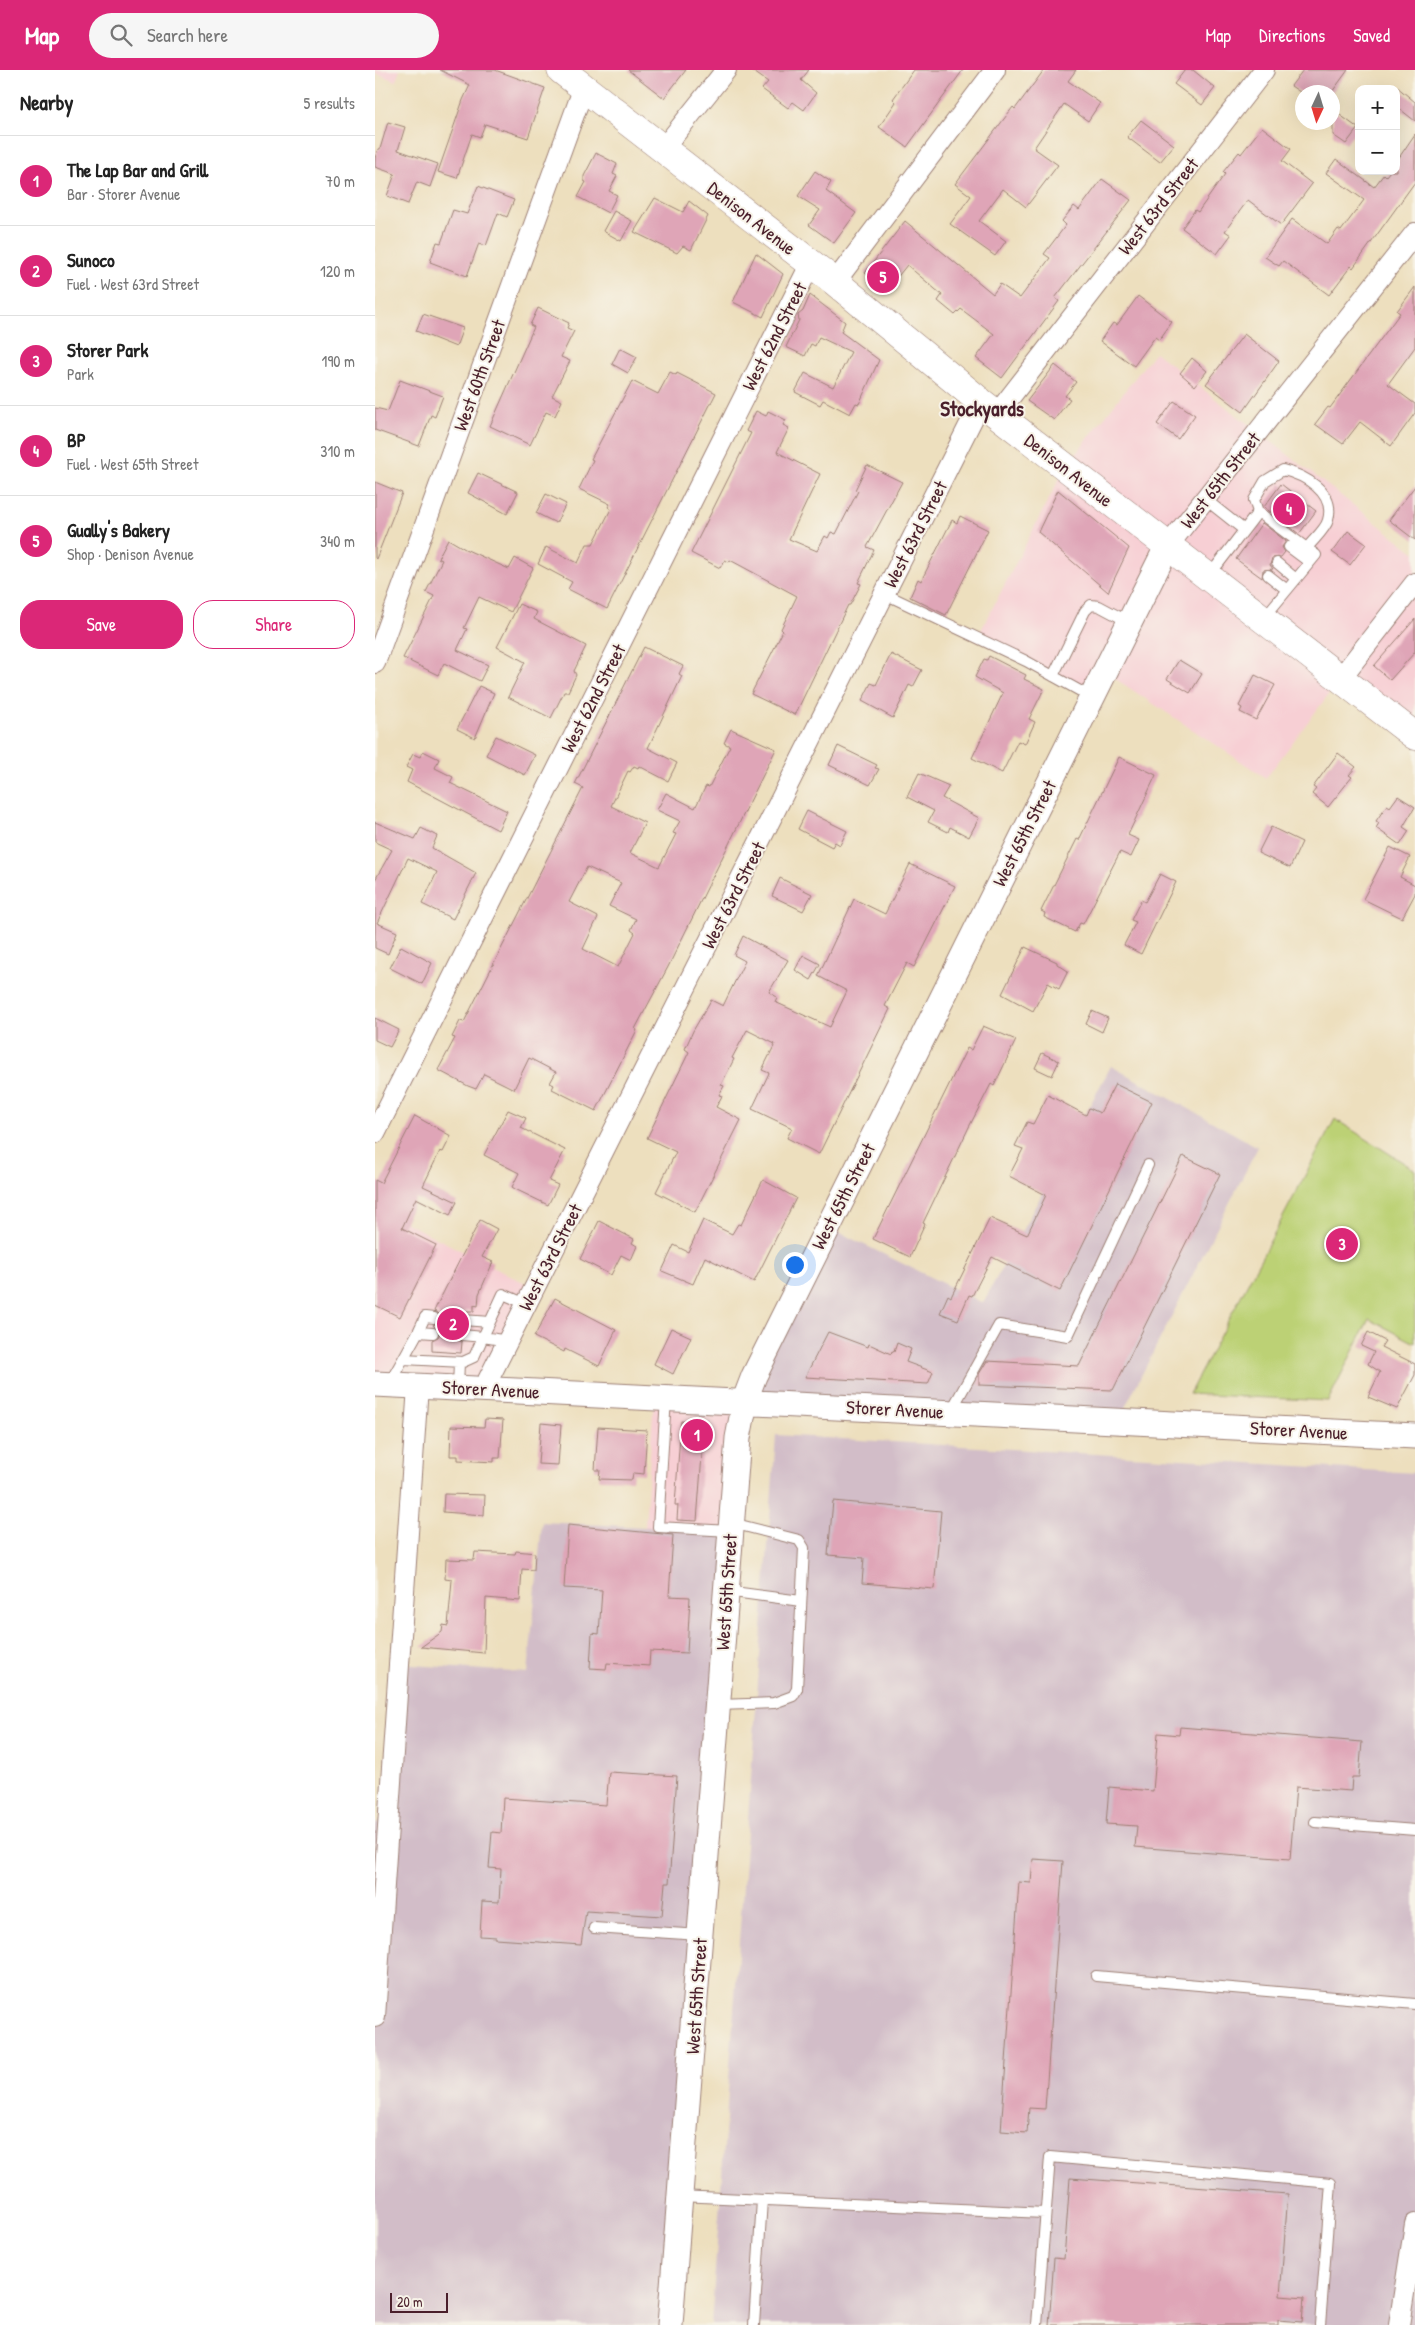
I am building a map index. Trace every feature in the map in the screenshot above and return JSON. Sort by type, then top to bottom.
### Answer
[{"type":"main road","name":"Denison Avenue","points":[[561,70],[811,263],[989,408],[1167,547],[1415,736]]},
{"type":"street","points":[[663,149],[726,70]]},
{"type":"street","name":"West 62nd Street","points":[[835,282],[995,70]]},
{"type":"street","name":"West 63rd Street","points":[[484,1388],[885,594],[989,408],[1264,70]]},
{"type":"street","name":"West 60th Street","points":[[375,663],[583,87]]},
{"type":"street","name":"West 65th Street","points":[[670,2325],[738,1438],[745,1401],[754,1376],[1167,547],[1415,233]]},
{"type":"street","name":"West 62nd Street","points":[[375,1133],[811,263]]},
{"type":"street","points":[[1340,679],[1415,584]]},
{"type":"street","name":"Storer Avenue","points":[[382,1384],[1415,1436]]},
{"type":"street","points":[[375,2018],[419,1386]]},
{"type":"street","points":[[1399,2325],[1409,2303],[1415,2224]]},
{"type":"lane","points":[[1261,526],[1255,516],[1254,500],[1265,481],[1283,470],[1299,474],[1321,490],[1329,507],[1328,521],[1307,548]]},
{"type":"lane","points":[[1205,499],[1250,541]]},
{"type":"lane","points":[[1208,578],[1235,549],[1242,532],[1255,516]]},
{"type":"lane","points":[[1255,516],[1316,555],[1263,620]]},
{"type":"lane","points":[[1289,548],[1309,562]]},
{"type":"lane","points":[[1277,563],[1296,579]]},
{"type":"lane","points":[[1268,575],[1287,590]]},
{"type":"lane","points":[[885,594],[1025,661],[1092,697]]},
{"type":"lane","points":[[1053,676],[1085,611],[1091,605],[1099,606],[1129,622]]},
{"type":"lane","points":[[950,1412],[999,1325],[1068,1336],[1148,1165]]},
{"type":"lane","points":[[403,1359],[459,1362],[474,1356],[503,1294],[526,1304]]},
{"type":"lane","points":[[382,1384],[403,1359],[425,1317],[434,1318]]},
{"type":"lane","points":[[463,1320],[490,1322]]},
{"type":"lane","points":[[418,1332],[433,1333]]},
{"type":"lane","points":[[462,1335],[507,1342]]},
{"type":"lane","points":[[458,1387],[459,1362]]},
{"type":"lane","points":[[666,1397],[658,1527],[731,1527],[799,1540],[804,1548],[797,1689],[793,1696],[774,1704],[718,1705]]},
{"type":"lane","points":[[727,1591],[801,1601]]},
{"type":"lane","points":[[1315,1822],[1415,1830]]},
{"type":"lane","points":[[594,1928],[701,1935]]},
{"type":"lane","points":[[1096,1976],[1415,2004]]},
{"type":"lane","points":[[1037,2325],[1050,2157],[1331,2183],[1320,2325]]},
{"type":"lane","points":[[680,2196],[1045,2213]]},
{"type":"lane","points":[[754,2325],[762,2200]]},
{"type":"shaded area","points":[[375,70],[400,70],[396,81],[375,73]]},
{"type":"shaded area","points":[[1155,352],[1415,553],[1415,739],[1340,679],[1266,778],[1105,672],[1092,697],[977,638],[1065,468]]},
{"type":"shaded area","points":[[1111,1066],[1258,1147],[1118,1421],[746,1397],[828,1227],[983,1303]]},
{"type":"shaded area","points":[[375,1207],[535,1288],[484,1388],[375,1384]]},
{"type":"shaded area","points":[[654,1397],[745,1401],[731,1531],[645,1527]]},
{"type":"shaded area","points":[[776,1435],[1415,1473],[1415,2325],[711,2325]]},
{"type":"shaded area","points":[[542,1522],[731,1531],[670,2325],[375,2325],[375,1823],[388,1824],[399,1664],[528,1673]]},
{"type":"green space","points":[[1335,1119],[1415,1170],[1415,1343],[1369,1319],[1328,1401],[1189,1394]]},
{"type":"building","points":[[440,70],[495,70],[545,88],[528,138],[485,124],[480,137],[472,134],[457,178],[438,172],[470,85]]},
{"type":"building","points":[[628,70],[686,70],[664,98]]},
{"type":"building","points":[[751,70],[809,70],[801,80],[816,93],[804,110],[793,102],[788,108],[762,89],[768,82]]},
{"type":"building","points":[[914,70],[963,70],[907,147],[879,127],[896,102],[893,99]]},
{"type":"building","points":[[1044,70],[1076,70],[1068,81],[1100,103],[1088,121],[1064,104],[1034,148],[1058,165],[1026,207],[1003,189],[979,221],[1006,241],[995,256],[950,224],[971,196],[955,184],[1013,107],[1015,109]]},
{"type":"building","points":[[1185,70],[1193,70],[1215,88],[1202,105],[1174,84]]},
{"type":"building","points":[[1303,70],[1348,70],[1337,85],[1295,85],[1295,89],[1291,86]]},
{"type":"building","points":[[1400,89],[1415,102],[1415,121],[1400,109]]},
{"type":"building","points":[[1340,115],[1355,126],[1355,132],[1346,144],[1333,135],[1333,130],[1340,130]]},
{"type":"building","points":[[1141,120],[1174,145],[1160,162],[1127,137]]},
{"type":"building","points":[[388,122],[405,127],[398,150],[438,164],[430,187],[417,182],[408,204],[387,196],[395,174],[375,167],[375,158],[378,149],[380,149]]},
{"type":"building","points":[[1262,127],[1291,149],[1282,161],[1312,184],[1281,225],[1248,200],[1225,231],[1231,235],[1217,254],[1182,228],[1195,210],[1198,212],[1225,174],[1223,172],[1239,152],[1241,154]]},
{"type":"building","points":[[1415,134],[1415,182],[1353,268],[1351,266],[1329,295],[1283,261],[1279,266],[1265,257],[1292,219],[1327,244],[1338,229],[1341,231],[1364,200],[1326,173],[1336,159],[1355,173],[1355,175],[1374,187],[1383,175],[1400,175],[1400,156]]},
{"type":"building","points":[[596,153],[617,164],[613,174],[617,176],[609,191],[617,195],[608,213],[578,197],[586,182],[584,181],[584,176]]},
{"type":"building","points":[[815,171],[831,182],[826,191],[856,213],[834,243],[809,225],[820,210],[798,196]]},
{"type":"building","points":[[1102,179],[1131,200],[1055,298],[1059,301],[1002,378],[976,358],[994,334],[961,309],[955,315],[938,301],[942,295],[907,265],[887,290],[865,273],[905,221],[993,294],[1000,284],[1020,298],[1050,258],[1044,254],[1066,225],[1062,221],[1074,206],[1079,210]]},
{"type":"building","points":[[478,186],[514,200],[507,217],[498,213],[486,246],[479,243],[467,276],[430,262],[437,242],[441,243],[453,210],[467,214]]},
{"type":"building","points":[[655,198],[683,212],[689,201],[708,216],[691,250],[683,246],[677,253],[634,232]]},
{"type":"building","points":[[614,211],[632,221],[621,241],[603,231]]},
{"type":"building","points":[[756,253],[783,274],[763,317],[733,302]]},
{"type":"building","points":[[1415,287],[1415,347],[1388,384],[1415,404],[1415,413],[1391,446],[1360,422],[1343,444],[1315,424],[1328,407],[1330,408],[1400,313],[1397,311]]},
{"type":"building","points":[[810,295],[845,322],[841,332],[879,360],[859,404],[856,403],[850,414],[823,400],[820,405],[795,392],[805,373],[833,387],[851,352],[819,337],[815,346],[811,344],[805,356],[786,347],[799,320],[798,315],[803,311]]},
{"type":"building","points":[[1138,296],[1172,322],[1159,340],[1155,337],[1134,366],[1100,341],[1113,323],[1117,325]]},
{"type":"building","points":[[538,308],[569,323],[567,328],[574,331],[561,357],[570,361],[552,396],[562,401],[555,416],[546,412],[530,445],[490,426],[534,327],[530,325]]},
{"type":"building","points":[[423,314],[463,328],[456,347],[416,331]]},
{"type":"building","points":[[1244,334],[1279,361],[1243,412],[1206,384]]},
{"type":"building","points":[[620,348],[637,357],[628,373],[612,364]]},
{"type":"building","points":[[1192,358],[1207,371],[1195,386],[1180,373]]},
{"type":"building","points":[[1055,365],[1076,382],[1065,396],[1070,399],[1054,420],[1027,401]]},
{"type":"building","points":[[670,372],[676,375],[677,373],[716,393],[607,609],[568,589],[572,582],[538,564],[546,547],[578,563],[587,544],[593,544],[611,509],[608,507],[610,504],[579,489],[593,460],[591,459],[632,381],[658,394]]},
{"type":"building","points":[[400,380],[443,396],[435,417],[431,415],[419,446],[375,430],[375,408],[388,411]]},
{"type":"building","points":[[1174,401],[1195,415],[1178,439],[1157,424]]},
{"type":"building","points":[[756,411],[766,416],[768,411],[786,420],[783,425],[789,428],[777,452],[820,474],[789,539],[817,551],[825,536],[828,538],[831,532],[836,534],[858,491],[855,490],[867,465],[902,482],[867,547],[874,550],[858,583],[861,584],[850,605],[848,605],[795,715],[751,694],[783,631],[781,629],[797,596],[730,560],[729,562],[725,560],[720,568],[691,553],[751,433],[746,431]]},
{"type":"building","points":[[478,473],[518,492],[507,514],[468,493]]},
{"type":"building","points":[[375,482],[402,493],[376,559],[375,558]]},
{"type":"building","points":[[1281,484],[1316,511],[1299,534],[1264,507]]},
{"type":"building","points":[[1415,486],[1415,540],[1389,520]]},
{"type":"building","points":[[1058,490],[1129,548],[1108,592],[1038,532]]},
{"type":"building","points":[[546,494],[566,504],[556,523],[536,513]]},
{"type":"building","points":[[960,516],[988,530],[946,615],[910,597],[918,579],[921,581],[952,520],[957,523]]},
{"type":"building","points":[[1262,523],[1286,541],[1282,547],[1285,552],[1281,557],[1272,558],[1270,565],[1273,569],[1263,570],[1262,578],[1236,559]]},
{"type":"building","points":[[1348,531],[1366,544],[1350,565],[1332,552]]},
{"type":"building","points":[[448,539],[509,569],[515,558],[533,568],[511,612],[479,597],[464,628],[467,629],[457,650],[488,665],[480,681],[444,663],[438,675],[403,658],[434,596],[426,592],[442,560],[438,558]]},
{"type":"building","points":[[519,604],[537,612],[534,619],[586,646],[574,671],[576,675],[568,692],[564,692],[551,718],[508,697],[525,662],[497,647]]},
{"type":"building","points":[[1415,619],[1415,652],[1390,680],[1374,666]]},
{"type":"building","points":[[644,647],[683,666],[679,674],[682,676],[648,748],[677,763],[668,781],[639,766],[638,768],[634,766],[630,772],[628,771],[611,806],[645,823],[630,853],[659,867],[676,834],[673,833],[680,821],[657,810],[666,793],[695,808],[706,786],[709,787],[730,746],[724,743],[731,729],[776,749],[668,967],[635,1029],[637,1030],[596,1111],[552,1089],[554,1085],[550,1083],[556,1072],[529,1058],[514,1089],[484,1074],[476,1089],[438,1070],[455,1038],[452,1037],[460,1021],[464,1022],[583,788],[575,784]],"holes":[[[587,867],[621,883],[609,906],[636,919],[631,930],[635,933],[618,967],[583,949],[598,917],[569,902]]]},
{"type":"building","points":[[891,654],[922,670],[913,687],[909,685],[893,718],[862,701],[871,683],[876,685]]},
{"type":"building","points":[[989,656],[1026,675],[1024,679],[1044,689],[1029,719],[1035,722],[1025,744],[1018,741],[1002,773],[972,758],[1003,693],[975,677],[984,659],[987,660]]},
{"type":"building","points":[[1179,660],[1202,674],[1190,693],[1167,679]]},
{"type":"building","points":[[1255,675],[1275,685],[1256,720],[1240,712],[1242,708],[1239,706]]},
{"type":"building","points":[[479,686],[494,693],[475,738],[457,729]]},
{"type":"building","points":[[496,736],[535,755],[525,775],[486,755]]},
{"type":"building","points":[[838,746],[877,765],[875,768],[879,769],[870,785],[829,765]]},
{"type":"building","points":[[423,751],[439,759],[435,768],[453,777],[450,783],[507,811],[498,830],[407,782],[412,770],[406,767],[413,754],[420,757]]},
{"type":"building","points":[[1338,753],[1356,767],[1349,775],[1352,777],[1328,807],[1312,794],[1316,789],[1313,787]]},
{"type":"building","points":[[1119,757],[1156,775],[1128,835],[1139,840],[1131,857],[1120,852],[1083,924],[1080,923],[1075,932],[1044,917],[1045,913],[1041,911],[1077,839],[1079,840]]},
{"type":"building","points":[[919,773],[949,786],[942,798],[979,818],[969,837],[950,827],[948,832],[928,822],[934,811],[907,797]]},
{"type":"building","points":[[1398,796],[1415,807],[1403,827],[1409,831],[1400,845],[1376,828],[1379,823],[1376,821],[1387,805],[1390,807]]},
{"type":"building","points":[[807,811],[847,831],[840,845],[835,842],[832,847],[798,829]]},
{"type":"building","points":[[375,822],[415,839],[421,828],[437,836],[432,848],[476,873],[453,919],[422,904],[437,872],[408,858],[377,923],[397,932],[388,954],[375,948],[375,880],[392,850],[375,842]]},
{"type":"building","points":[[1271,827],[1302,842],[1290,868],[1258,853]]},
{"type":"building","points":[[1390,847],[1410,857],[1400,877],[1415,885],[1415,894],[1402,918],[1363,899]]},
{"type":"building","points":[[910,864],[955,886],[914,967],[907,963],[885,1006],[890,1009],[819,1154],[787,1138],[792,1128],[752,1109],[769,1073],[762,1070],[775,1044],[747,1030],[732,1058],[734,1059],[721,1085],[724,1086],[719,1095],[722,1096],[716,1107],[741,1120],[695,1212],[656,1192],[676,1152],[647,1138],[689,1052],[685,1049],[693,1031],[711,1000],[723,1006],[745,961],[734,955],[743,936],[788,960],[769,992],[777,997],[775,1002],[830,1027],[847,991],[818,976],[854,899],[885,914]]},
{"type":"building","points":[[1160,874],[1176,882],[1141,954],[1124,945],[1136,922],[1131,920],[1141,900],[1145,902]]},
{"type":"building","points":[[780,878],[812,894],[803,911],[772,896]]},
{"type":"building","points":[[401,946],[432,963],[422,984],[390,968]]},
{"type":"building","points":[[1025,947],[1057,962],[1057,964],[1068,971],[1059,989],[1048,983],[1033,1011],[1002,994]]},
{"type":"building","points":[[803,955],[820,964],[811,980],[795,970]]},
{"type":"building","points":[[1092,1011],[1108,1018],[1102,1032],[1086,1024]]},
{"type":"building","points":[[375,1018],[399,1030],[390,1047],[375,1040]]},
{"type":"building","points":[[983,1026],[1016,1040],[994,1086],[991,1084],[969,1127],[923,1223],[925,1224],[910,1257],[873,1239],[967,1048],[971,1050]]},
{"type":"building","points":[[1042,1053],[1059,1061],[1052,1076],[1035,1068]]},
{"type":"building","points":[[1115,1084],[1152,1102],[1060,1291],[992,1257],[972,1296],[969,1295],[958,1320],[940,1313],[948,1295],[951,1297],[990,1218],[1027,1235],[1046,1195],[1009,1176],[1023,1149],[1015,1146],[1027,1122],[1033,1124],[1048,1095],[1086,1115],[1089,1108],[1100,1113]]},
{"type":"building","points":[[508,1110],[526,1118],[521,1128],[565,1150],[549,1181],[558,1185],[548,1205],[512,1187],[519,1173],[484,1155]]},
{"type":"building","points":[[415,1116],[451,1136],[443,1152],[440,1151],[423,1186],[457,1202],[450,1215],[416,1198],[402,1228],[436,1245],[400,1317],[375,1305],[375,1180],[381,1183]]},
{"type":"building","points":[[1183,1156],[1220,1174],[1113,1390],[979,1385],[979,1374],[987,1361],[1079,1366]]},
{"type":"building","points":[[763,1180],[796,1198],[754,1282],[705,1257],[693,1284],[662,1271],[674,1245],[688,1252],[703,1220],[732,1234],[738,1224],[741,1225]]},
{"type":"building","points":[[480,1220],[497,1229],[482,1257],[493,1262],[479,1294],[478,1306],[474,1305],[474,1311],[464,1311],[456,1319],[457,1323],[463,1327],[455,1335],[462,1342],[461,1353],[432,1351],[432,1340],[438,1337],[440,1333],[433,1325],[439,1322],[441,1318],[434,1311]]},
{"type":"building","points":[[599,1221],[634,1239],[632,1243],[637,1246],[631,1260],[621,1255],[611,1275],[580,1259]]},
{"type":"building","points":[[555,1298],[616,1330],[599,1366],[565,1349],[564,1352],[534,1337]]},
{"type":"building","points":[[671,1328],[691,1337],[673,1374],[654,1364]]},
{"type":"building","points":[[828,1332],[868,1347],[869,1344],[891,1354],[892,1351],[894,1352],[897,1343],[911,1349],[906,1362],[933,1372],[928,1384],[805,1377]]},
{"type":"building","points":[[1368,1332],[1385,1341],[1381,1347],[1415,1364],[1415,1375],[1397,1409],[1368,1397],[1380,1372],[1368,1364],[1374,1352],[1361,1346]]},
{"type":"building","points":[[485,1419],[503,1420],[500,1458],[494,1458],[494,1462],[458,1460],[458,1456],[450,1456],[451,1426],[484,1427]]},
{"type":"building","points":[[681,1421],[698,1423],[704,1428],[697,1521],[677,1520],[678,1505],[675,1505]]},
{"type":"building","points":[[541,1423],[561,1425],[558,1465],[538,1464]]},
{"type":"building","points":[[598,1427],[647,1430],[644,1474],[633,1473],[632,1480],[599,1479],[600,1470],[595,1470]]},
{"type":"building","points":[[444,1494],[485,1495],[484,1515],[443,1512]]},
{"type":"building","points":[[833,1501],[941,1511],[934,1589],[862,1583],[864,1558],[828,1555]]},
{"type":"building","points":[[568,1525],[673,1535],[669,1596],[690,1597],[687,1653],[650,1651],[649,1666],[607,1663],[606,1669],[590,1668],[592,1633],[599,1634],[602,1590],[564,1588]]},
{"type":"building","points":[[516,1551],[535,1553],[534,1570],[522,1569],[520,1601],[486,1598],[484,1653],[421,1647],[442,1632],[443,1625],[448,1626],[452,1580],[445,1579],[446,1559],[474,1560],[475,1552],[515,1554]]},
{"type":"building","points":[[1180,1727],[1362,1742],[1359,1777],[1352,1777],[1351,1791],[1296,1787],[1290,1859],[1135,1847],[1137,1826],[1106,1824],[1109,1787],[1153,1791],[1158,1733],[1179,1735]]},
{"type":"building","points":[[609,1772],[677,1776],[669,1883],[665,1883],[662,1916],[586,1911],[581,1945],[496,1939],[496,1937],[480,1936],[482,1901],[499,1902],[501,1869],[489,1868],[492,1832],[501,1833],[503,1798],[606,1805]]},
{"type":"building","points":[[1033,1859],[1063,1861],[1045,2109],[1029,2108],[1027,2133],[1001,2131],[1019,1882],[1031,1883]]},
{"type":"building","points":[[1070,2178],[1288,2194],[1280,2296],[1304,2298],[1302,2322],[1278,2320],[1278,2325],[1049,2325],[1054,2258],[1064,2259]]},
{"type":"place","name":"Gually's Bakery","points":[[883,277]]},
{"type":"place","name":"BP","points":[[1289,509]]},
{"type":"place","name":"Storer Park","points":[[1342,1244]]},
{"type":"place","name":"Sunoco","points":[[453,1324]]},
{"type":"place","name":"The Lap Bar and Grill","points":[[697,1435]]},
{"type":"district","name":"Stockyards","points":[[982,408]]}]
